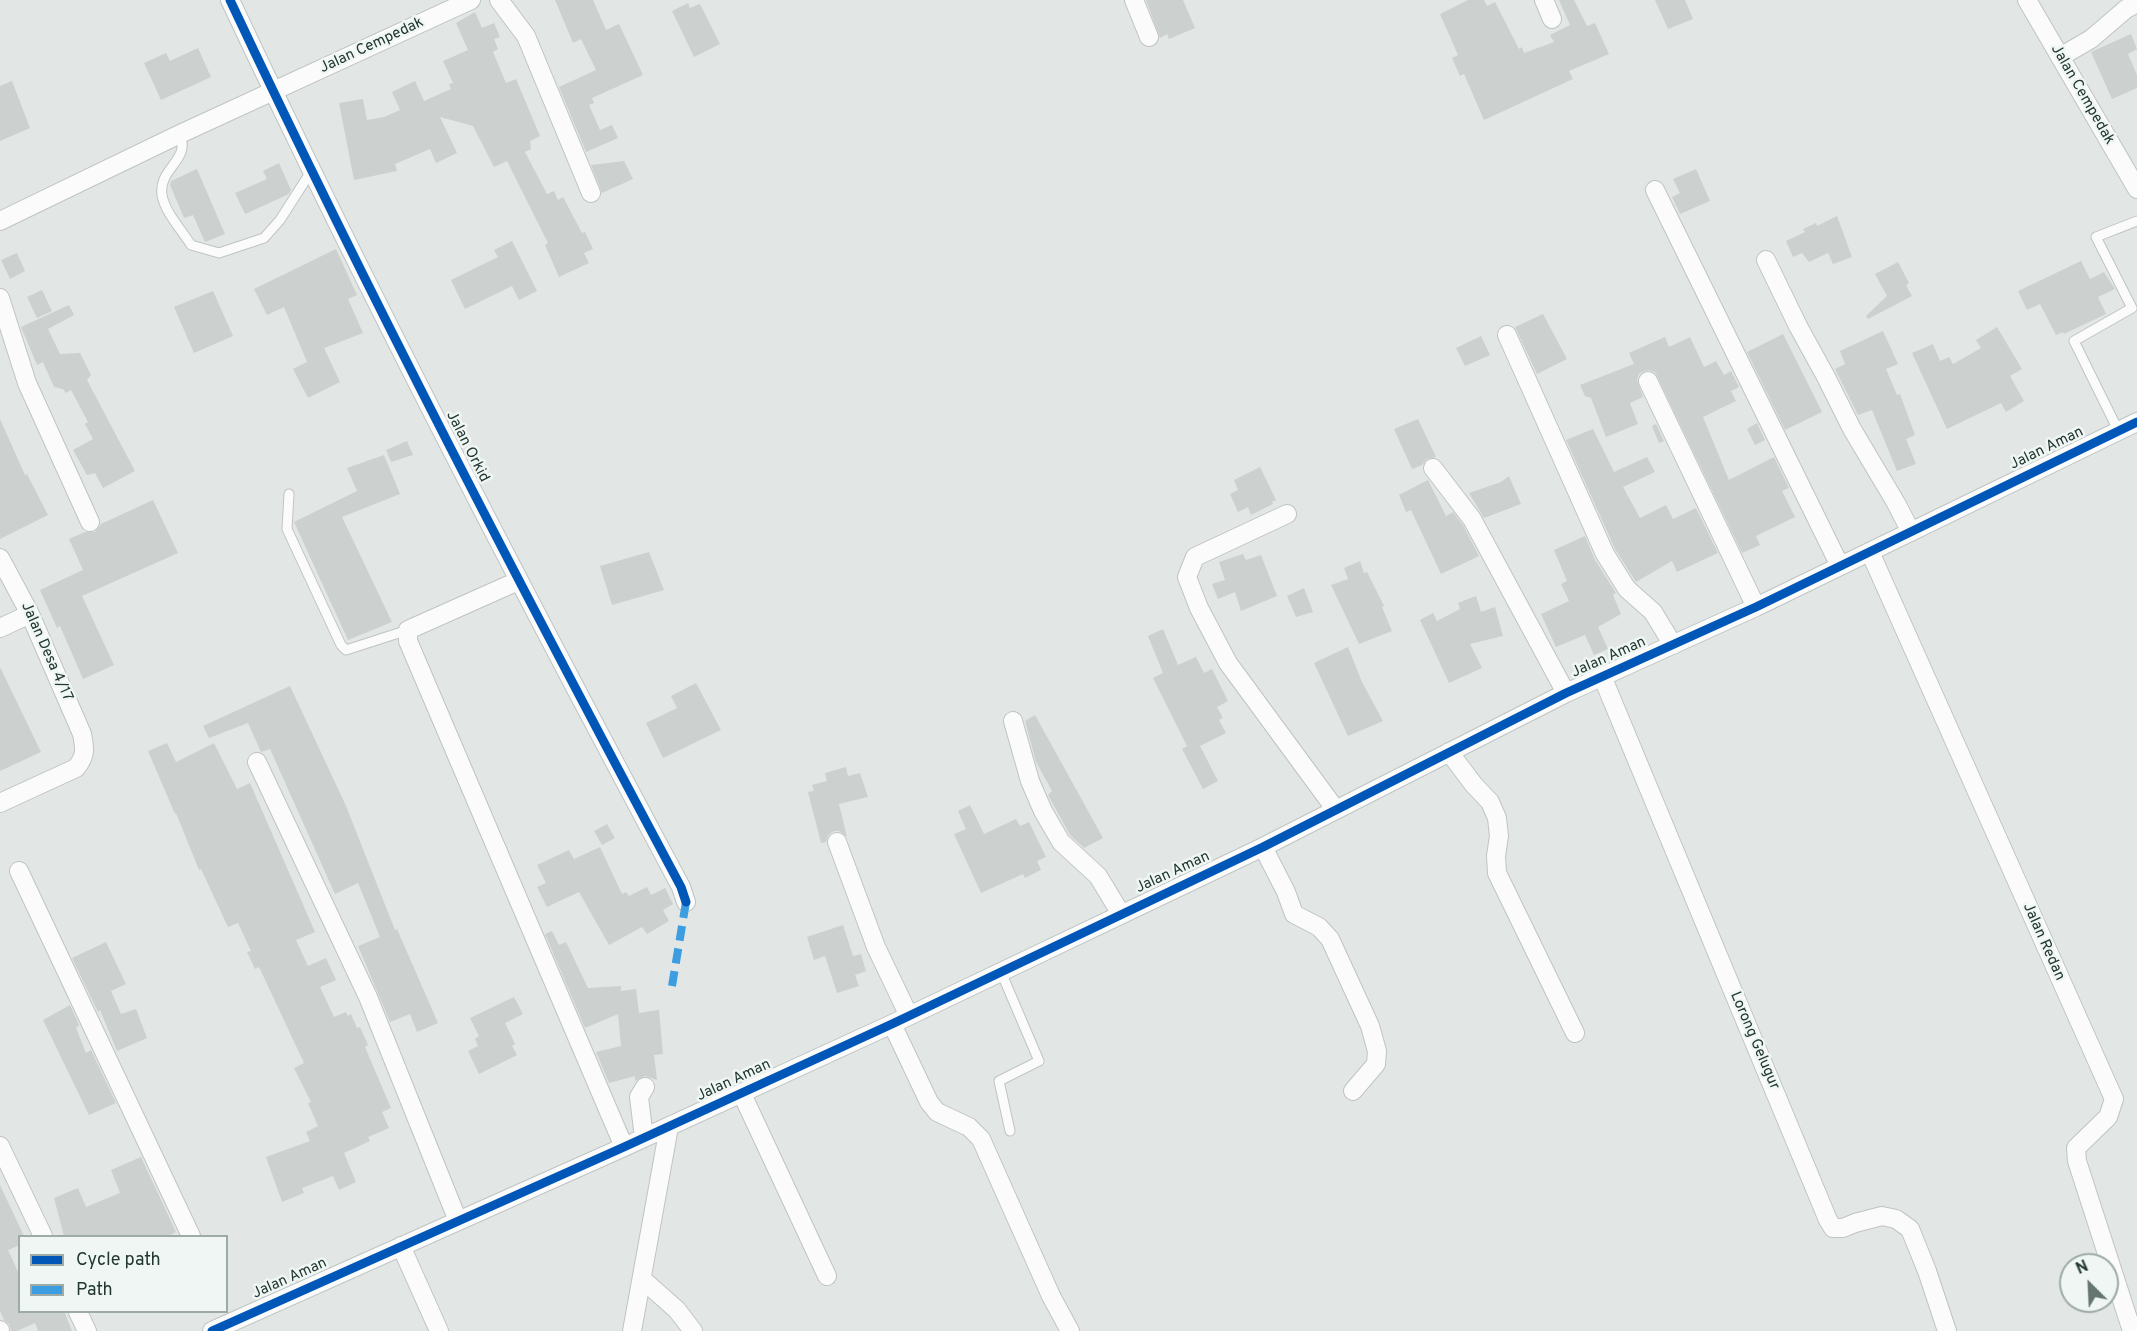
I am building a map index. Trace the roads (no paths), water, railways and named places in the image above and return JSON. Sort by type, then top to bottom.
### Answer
[{"type":"street","name":"Jalan Orkid","points":[[230,0],[273,92],[518,581],[681,887],[686,902]]},
{"type":"street","name":"Jalan Cempedak","points":[[273,92],[471,0]]},
{"type":"street","points":[[499,0],[526,36],[591,193]]},
{"type":"street","points":[[1134,0],[1149,38]]},
{"type":"street","points":[[1544,0],[1552,19]]},
{"type":"street","name":"Jalan Cempedak","points":[[2027,0],[2137,189]]},
{"type":"street","points":[[2061,57],[2091,39],[2126,9],[2137,3]]},
{"type":"street","points":[[0,221],[273,92]]},
{"type":"street","points":[[1656,190],[1834,553]]},
{"type":"street","points":[[1766,260],[1852,429],[1908,526]]},
{"type":"street","points":[[0,298],[27,383],[90,522]]},
{"type":"street","points":[[1507,335],[1605,554],[1627,589],[1653,612],[1673,645]]},
{"type":"street","points":[[1648,381],[1753,600]]},
{"type":"street","name":"Jalan Aman","points":[[212,1331],[228,1317],[401,1246],[453,1208],[624,1147],[909,1016],[1263,847],[1566,693],[1673,645],[1834,553],[1870,552],[1908,526],[2137,422]]},
{"type":"street","points":[[1432,468],[1472,519],[1566,693]]},
{"type":"street","points":[[1287,514],[1195,557],[1187,577],[1199,608],[1228,663],[1336,810]]},
{"type":"street","name":"Jalan Redan","points":[[1870,552],[2114,1099],[2108,1117],[2076,1148],[2077,1161],[2132,1331]]},
{"type":"street","name":"Jalan Desa 4/17","points":[[0,558],[30,614],[82,734],[85,749],[84,758],[76,768],[0,803]]},
{"type":"street","points":[[518,581],[408,630],[408,641],[624,1147]]},
{"type":"street","points":[[0,628],[30,614]]},
{"type":"street","name":"Lorong Gelugur","points":[[1602,676],[1828,1220],[1833,1228],[1843,1228],[1881,1215],[1896,1219],[1910,1229],[1927,1270],[1947,1331]]},
{"type":"street","points":[[1013,721],[1030,781],[1060,842],[1098,876],[1121,914]]},
{"type":"street","points":[[1449,752],[1490,802],[1497,818],[1499,836],[1496,856],[1497,873],[1575,1033]]},
{"type":"street","points":[[257,762],[368,997],[453,1208]]},
{"type":"street","points":[[837,842],[876,947],[909,1016]]},
{"type":"street","points":[[1263,847],[1286,892],[1294,914],[1319,927],[1330,939],[1370,1026],[1377,1051],[1376,1064],[1353,1091]]},
{"type":"street","points":[[19,871],[191,1235]]},
{"type":"street","points":[[892,1024],[929,1102],[937,1112],[969,1127],[981,1139],[1051,1296],[1070,1331]]},
{"type":"street","points":[[644,1138],[639,1097],[645,1087]]},
{"type":"street","points":[[742,1094],[827,1276]]},
{"type":"street","points":[[632,1331],[669,1127]]},
{"type":"street","points":[[0,1146],[43,1235]]},
{"type":"street","points":[[401,1246],[439,1331]]},
{"type":"street","points":[[642,1279],[677,1310],[693,1331]]},
{"type":"street","points":[[79,1313],[87,1331]]},
{"type":"lane","points":[[180,134],[184,143],[183,151],[165,175],[162,194],[168,210],[191,245],[219,253],[264,238],[280,220],[312,170]]},
{"type":"lane","points":[[2118,430],[2074,341],[2132,308],[2096,237],[2137,220]]},
{"type":"lane","points":[[289,494],[287,529],[340,645],[346,650],[408,630]]},
{"type":"lane","points":[[1001,972],[1039,1061],[999,1081],[1010,1131]]}]
